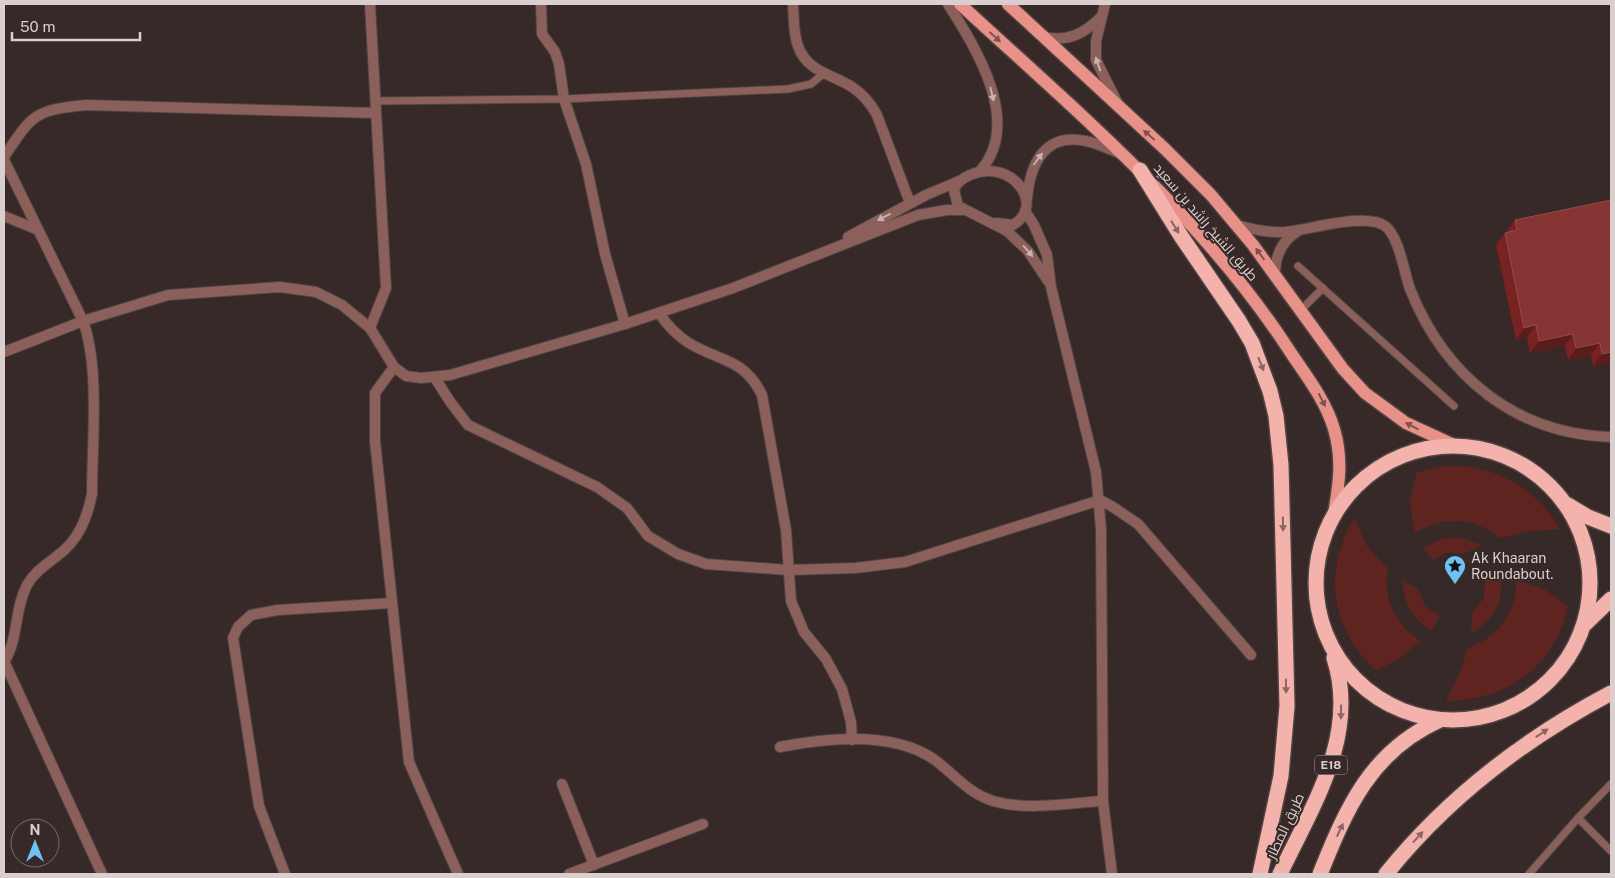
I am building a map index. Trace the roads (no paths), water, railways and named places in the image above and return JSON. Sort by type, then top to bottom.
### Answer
[{"type":"highway","points":[[1140,170],[1181,236],[1240,321],[1252,343],[1270,391],[1276,416],[1281,465],[1287,706],[1280,785],[1260,874]]},
{"type":"highway","points":[[1456,446],[1492,452],[1508,458],[1539,476],[1563,502],[1580,530],[1589,562],[1590,595],[1583,628],[1567,660],[1542,688],[1527,698],[1494,714],[1476,718],[1440,720],[1407,713],[1376,698],[1350,675],[1331,647],[1318,615],[1315,580],[1320,546],[1334,514],[1356,485],[1386,463],[1420,450],[1456,446]]},
{"type":"highway","points":[[1563,502],[1588,517],[1611,526]]},
{"type":"highway","points":[[1583,628],[1611,598]]},
{"type":"highway","name":"طريق المطار","points":[[1280,874],[1327,774],[1337,744],[1341,696],[1331,647]]},
{"type":"highway","points":[[1386,874],[1434,821],[1496,765],[1551,727],[1611,693]]},
{"type":"highway","name":"E18","points":[[1320,874],[1354,800],[1373,769],[1399,744],[1440,720]]},
{"type":"main road","name":"طريق الشيخ راشد بن سعيد","points":[[960,4],[1140,170],[1187,220],[1238,280],[1280,335],[1321,397],[1334,429],[1341,463],[1334,514]]},
{"type":"main road","name":"طريق الشيخ راشد بن سعيد","points":[[1008,4],[1189,171],[1236,225],[1354,382],[1378,404],[1416,428],[1456,446]]},
{"type":"street","points":[[370,4],[386,288],[370,328]]},
{"type":"street","points":[[541,4],[542,34],[555,52],[560,64],[564,99],[586,164],[605,254],[625,324]]},
{"type":"street","points":[[792,4],[798,46],[808,62],[823,74],[854,88],[871,105],[877,115],[910,203]]},
{"type":"street","points":[[948,4],[978,54],[994,101],[998,127],[996,146],[993,154],[980,171]]},
{"type":"street","points":[[1105,4],[1096,41],[1096,60],[1120,108]]},
{"type":"street","points":[[1044,37],[1061,39],[1079,34],[1101,16]]},
{"type":"street","points":[[102,874],[4,662],[12,647],[26,585],[36,572],[68,547],[84,524],[89,509],[92,494],[92,364],[89,337],[83,321],[4,158],[27,123],[41,113],[55,108],[86,105],[376,113]]},
{"type":"street","points":[[996,224],[1013,225],[1023,217],[1033,166],[1038,158],[1051,146],[1060,142],[1088,141],[1122,154]]},
{"type":"street","points":[[837,245],[867,226],[910,203],[980,171],[997,171],[1010,176],[1020,186],[1026,208],[1047,255],[1051,287],[1090,444],[1100,500],[1103,801],[1112,874]]},
{"type":"street","points":[[959,181],[954,190],[954,196],[962,210]]},
{"type":"street","points":[[4,352],[83,321],[168,295],[280,287],[316,292],[342,305],[370,328],[394,367],[406,376],[435,378],[625,324],[760,278],[837,245],[918,215],[940,210],[962,210],[996,224],[1028,251],[1051,287]]},
{"type":"street","points":[[4,216],[38,230]]},
{"type":"street","points":[[1236,225],[1268,232],[1301,230],[1366,220],[1386,227],[1395,238],[1411,291],[1434,334],[1463,372],[1481,389],[1500,405],[1537,424],[1578,434],[1611,437]]},
{"type":"street","points":[[1275,275],[1277,257],[1281,248],[1286,240],[1301,230]]},
{"type":"street","points":[[659,312],[681,338],[700,349],[734,362],[747,372],[757,386],[765,406],[786,530],[791,601],[796,617],[835,673],[847,706],[852,740]]},
{"type":"street","points":[[394,367],[376,392],[375,441],[409,762],[458,874]]},
{"type":"street","points":[[435,378],[450,403],[468,426],[597,487],[627,508],[648,536],[678,554],[706,564],[788,570],[854,568],[905,562],[1100,500],[1126,514],[1138,524],[1251,655]]},
{"type":"street","points":[[285,874],[259,806],[233,638],[238,628],[251,615],[278,610],[392,603]]},
{"type":"street","points":[[780,747],[816,741],[852,740],[897,744],[915,749],[936,761],[966,788],[999,802],[1020,805],[1103,801]]},
{"type":"street","points":[[562,784],[594,865]]},
{"type":"street","points":[[569,874],[703,824]]},
{"type":"lane","points":[[375,101],[564,99],[788,89],[811,84],[823,74]]},
{"type":"lane","points":[[1298,266],[1454,406]]},
{"type":"lane","points":[[1300,311],[1323,288]]},
{"type":"lane","points":[[1529,874],[1611,784]]},
{"type":"lane","points":[[1578,818],[1611,851]]},
{"type":"place","name":"Ak Khaaran Roundabout.","points":[[1455,585]]}]
